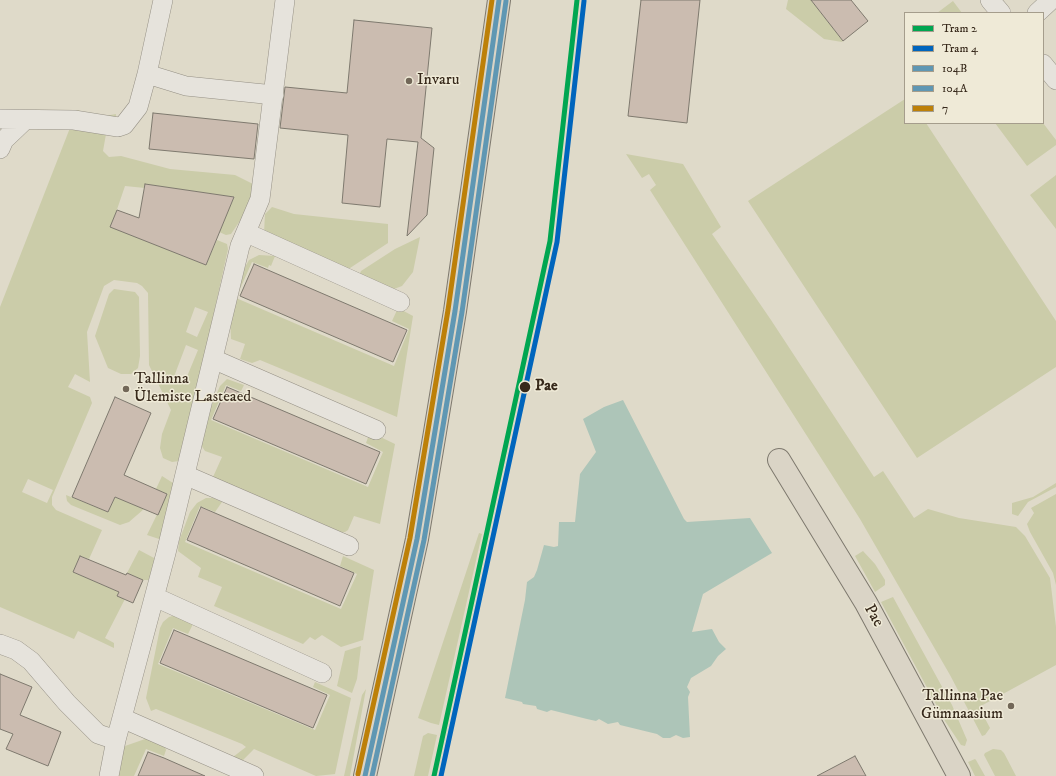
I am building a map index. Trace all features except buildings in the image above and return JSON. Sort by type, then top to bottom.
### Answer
[{"type":"main road","points":[[365,776],[417,539],[455,311],[499,0]]},
{"type":"main road","name":"Pae","points":[[779,460],[866,603],[959,776]]},
{"type":"street","points":[[0,119],[74,120],[118,127],[124,125],[138,107],[147,74],[163,0]]},
{"type":"street","points":[[109,776],[116,740],[155,597],[240,246],[247,233],[260,199],[285,0]]},
{"type":"street","points":[[990,0],[1000,12]]},
{"type":"street","points":[[1038,12],[1051,0]]},
{"type":"street","points":[[1044,65],[1056,80]]},
{"type":"street","points":[[147,74],[186,86],[274,95]]},
{"type":"street","points":[[0,149],[4,140],[25,120]]},
{"type":"street","points":[[247,233],[400,302]]},
{"type":"street","points":[[213,359],[376,430]]},
{"type":"street","points":[[185,475],[349,546]]},
{"type":"street","points":[[155,597],[322,673]]},
{"type":"street","points":[[0,644],[16,650],[31,661],[66,703],[98,734],[116,740]]},
{"type":"street","points":[[122,718],[254,776]]},
{"type":"shaded area","points":[[788,0],[811,0],[843,41],[824,39],[786,9]]},
{"type":"shaded area","points":[[953,1],[961,12],[938,12]]},
{"type":"shaded area","points":[[904,100],[904,124],[927,124],[1056,321],[1056,367],[917,458],[748,201]]},
{"type":"shaded area","points":[[77,110],[99,117],[116,114],[115,128],[106,134],[103,151],[109,157],[121,156],[170,169],[235,175],[253,184],[250,206],[231,234],[226,235],[219,232],[234,197],[145,184],[145,188],[125,186],[111,227],[206,265],[217,240],[227,244],[228,249],[182,458],[179,461],[172,462],[163,458],[160,448],[162,434],[171,410],[149,365],[148,293],[142,286],[137,283],[114,280],[104,286],[87,332],[90,382],[75,374],[68,387],[90,397],[92,403],[52,497],[52,505],[56,510],[102,530],[89,559],[80,556],[73,572],[119,592],[117,596],[125,599],[105,638],[114,643],[114,648],[78,631],[74,639],[0,607],[0,307]],"holes":[[[195,307],[208,312],[197,337],[186,332]],[[186,345],[198,350],[186,379],[175,374]],[[28,479],[53,490],[47,503],[22,492]]]},
{"type":"shaded area","points":[[996,124],[1044,124],[1056,140],[1056,145],[1027,166]]},
{"type":"shaded area","points":[[626,154],[683,164],[721,227],[712,234],[771,320],[874,477],[883,471],[914,518],[928,509],[959,518],[1016,527],[1025,536],[1050,578],[1056,627],[1056,665],[979,707],[990,728],[985,735],[982,736],[950,675],[860,519],[650,190],[656,185],[649,174],[642,178]]},
{"type":"shaded area","points":[[1056,175],[1056,229],[1030,195]]},
{"type":"shaded area","points":[[272,207],[294,214],[388,224],[388,243],[347,270],[264,233],[265,214]]},
{"type":"shaded area","points":[[420,237],[413,272],[402,286],[394,289],[359,276],[361,271],[395,249]]},
{"type":"shaded area","points":[[259,255],[275,256],[271,266],[269,265],[268,268],[252,262],[236,298],[394,366],[409,329],[392,321],[398,308],[413,316],[397,417],[260,360],[252,363],[240,359],[245,344],[231,339],[230,316],[237,281],[249,260]]},
{"type":"shaded area","points":[[114,289],[135,292],[139,297],[140,356],[138,368],[131,374],[121,374],[108,368],[95,336],[109,294]]},
{"type":"shaded area","points":[[227,379],[244,385],[241,391],[226,385],[211,420],[368,487],[383,452],[366,443],[370,432],[395,444],[380,524],[354,516],[348,530],[341,532],[213,477],[222,457],[205,451],[201,445],[208,414],[220,386]]},
{"type":"shaded area","points":[[623,400],[684,519],[687,522],[750,518],[772,553],[703,594],[692,632],[712,629],[719,642],[726,649],[718,656],[711,666],[691,678],[687,687],[690,692],[688,697],[690,737],[683,738],[676,735],[670,738],[663,738],[657,734],[620,725],[618,722],[608,724],[599,719],[596,721],[551,710],[547,712],[537,709],[536,706],[523,704],[522,702],[505,698],[525,600],[527,582],[534,577],[544,545],[554,547],[558,546],[559,522],[575,522],[580,474],[596,452],[583,419],[604,407]]},
{"type":"shaded area","points":[[162,476],[173,483],[175,487],[162,538],[159,539],[147,535],[167,494],[156,489]]},
{"type":"shaded area","points":[[1056,483],[1056,487],[1028,502],[1018,516],[1012,514],[1012,503],[1033,497]]},
{"type":"shaded area","points":[[1056,494],[1056,585],[1053,573],[1027,524],[1034,513],[1031,508]]},
{"type":"shaded area","points":[[66,495],[108,512],[115,497],[144,509],[129,522],[120,525],[71,505],[67,501]]},
{"type":"shaded area","points":[[206,498],[213,498],[222,502],[215,512],[200,506],[185,542],[341,609],[357,574],[340,566],[343,556],[374,570],[363,640],[341,647],[322,635],[315,640],[310,637],[303,644],[214,606],[222,587],[198,577],[201,568],[178,551],[179,541],[190,512],[197,503]]},
{"type":"shaded area","points":[[479,533],[482,534],[439,725],[418,718]]},
{"type":"shaded area","points":[[139,550],[154,558],[156,561],[154,575],[148,580],[143,580],[127,573]]},
{"type":"shaded area","points":[[863,551],[875,564],[885,580],[885,585],[875,592],[855,556]]},
{"type":"shaded area","points":[[893,597],[952,705],[967,740],[965,746],[961,745],[945,721],[881,602]]},
{"type":"shaded area","points":[[176,615],[193,624],[188,634],[173,628],[158,664],[315,730],[330,695],[313,687],[315,682],[351,698],[335,774],[316,776],[254,749],[242,761],[233,757],[246,747],[242,744],[156,709],[151,711],[146,698],[160,628],[163,622],[169,617]]},
{"type":"shaded area","points":[[361,646],[357,679],[352,693],[337,686],[345,651]]},
{"type":"shaded area","points":[[366,689],[350,776],[344,776],[362,695]]},
{"type":"shaded area","points":[[428,733],[437,735],[428,776],[414,776],[423,736]]},
{"type":"shaded area","points":[[148,738],[164,743],[166,750],[164,756],[146,749],[134,776],[115,776],[120,752],[125,746]]},
{"type":"shaded area","points":[[993,749],[1001,750],[1004,753],[1016,776],[995,776],[984,755]]},
{"type":"shaded area","points":[[975,759],[985,776],[975,776],[968,762]]},
{"type":"tram line","name":"2","points":[[434,776],[550,241],[577,0]]},
{"type":"tram line","name":"4","points":[[441,776],[557,242],[584,1]]},
{"type":"transit line","name":"7","points":[[358,774],[410,538],[448,310],[492,0]]},
{"type":"transit line","name":"104B","points":[[365,776],[417,539],[455,311],[499,0]]},
{"type":"transit line","name":"104A","points":[[372,776],[424,540],[462,312],[506,1]]},
{"type":"place","name":"Invaru","points":[[409,81]]},
{"type":"place","name":"Pae","points":[[525,387]]},
{"type":"place","name":"Tallinna Ülemiste Lasteaed","points":[[126,389]]},
{"type":"place","name":"Tallinna Pae Gümnaasium","points":[[1011,706]]}]
